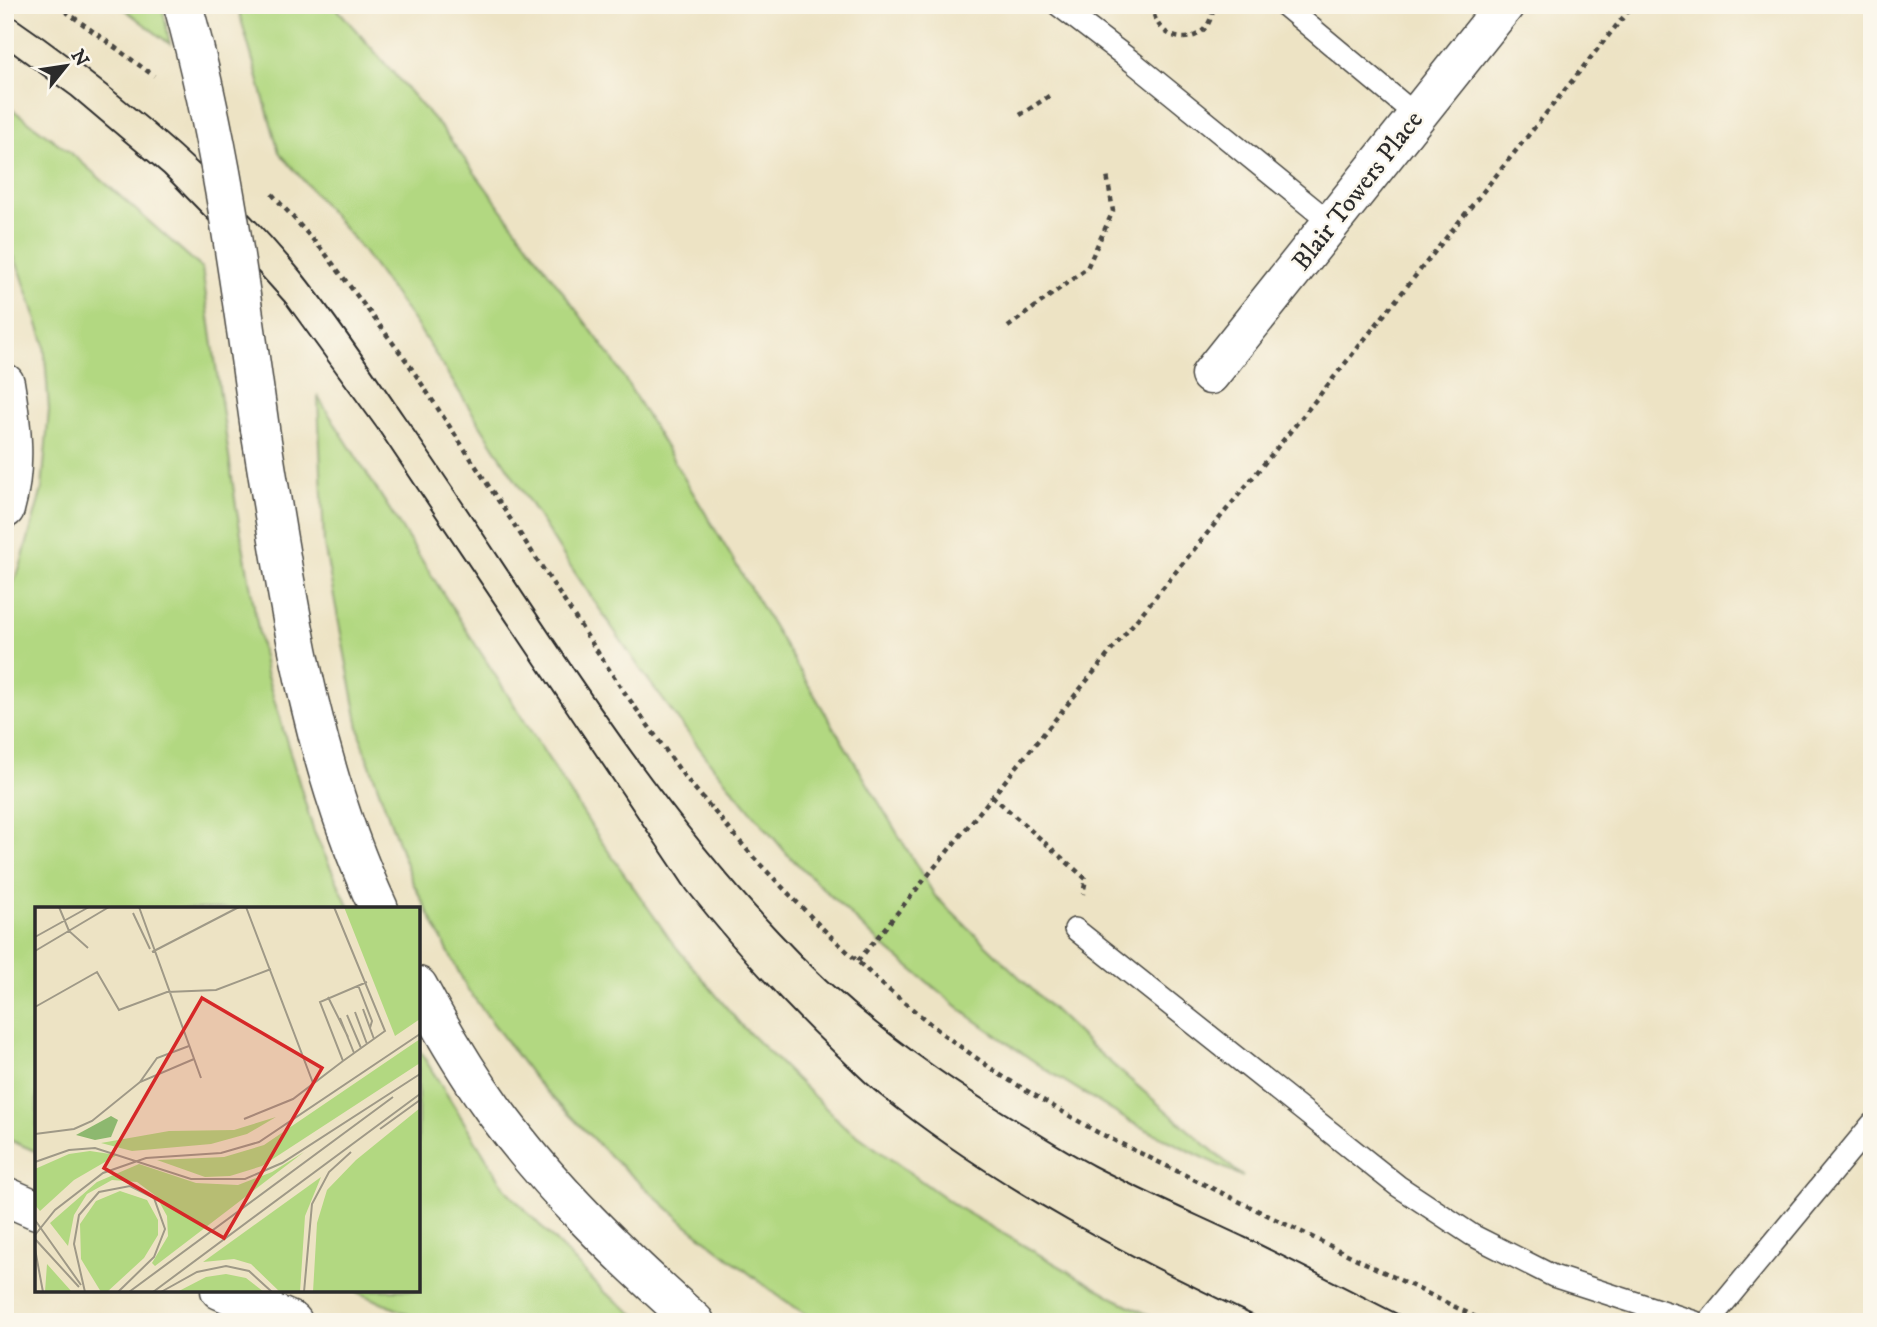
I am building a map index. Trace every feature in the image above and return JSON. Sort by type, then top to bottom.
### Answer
[{"type":"main road","points":[[183,5],[226,200],[296,650],[327,775],[378,907]]},
{"type":"main road","name":"Blair Towers Place","points":[[1210,375],[1505,5]]},
{"type":"main road","points":[[5,383],[12,440],[12,466],[5,509]]},
{"type":"main road","points":[[420,989],[461,1061],[494,1110],[536,1163],[585,1219],[632,1266],[695,1322]]},
{"type":"main road","points":[[5,1196],[35,1209]]},
{"type":"main road","points":[[225,1292],[293,1322]]},
{"type":"lane","points":[[1058,5],[1135,62],[1332,224]]},
{"type":"lane","points":[[1284,5],[1417,116]]},
{"type":"lane","points":[[1075,929],[1398,1185],[1472,1235],[1553,1276],[1695,1322]]},
{"type":"lane","points":[[1708,1322],[1872,1124]]},
{"type":"path","points":[[57,5],[162,82]]},
{"type":"path","points":[[1152,5],[1154,20],[1163,32],[1175,38],[1189,38],[1202,32],[1211,21],[1213,5]]},
{"type":"path","points":[[858,961],[1633,5]]},
{"type":"path","points":[[1020,115],[1049,96]]},
{"type":"path","points":[[1008,327],[1087,268],[1113,211],[1107,176]]},
{"type":"path","points":[[267,188],[324,252],[408,363],[620,686],[684,776],[754,858],[883,985],[944,1035],[1002,1076],[1075,1120],[1143,1156],[1486,1322]]},
{"type":"path","points":[[992,796],[1086,879],[1075,929]]},
{"type":"green space","points":[[119,5],[162,5],[170,44]]},
{"type":"green space","points":[[237,5],[334,5],[443,130],[614,361],[935,896],[1090,1045],[1243,1177],[1129,1121],[1045,1069],[969,1016],[881,944],[788,855],[713,766],[643,673],[565,558],[416,324],[356,242],[279,152]]},
{"type":"green space","points":[[5,104],[71,153],[202,268],[236,506],[266,673],[314,832],[349,907],[35,907],[35,1151],[5,1138],[5,601],[20,568],[42,489],[49,410],[44,342],[21,273],[5,237]]},
{"type":"green space","points":[[318,397],[597,835],[672,942],[741,1025],[843,1125],[959,1208],[1116,1299],[1163,1322],[817,1322],[777,1295],[687,1225],[611,1157],[537,1082],[468,990],[412,881],[362,743],[324,545]]},
{"type":"green space","points":[[420,1051],[507,1191],[603,1291],[645,1322],[425,1322],[358,1292],[420,1292]]},
{"type":"tram line","points":[[5,11],[85,69],[162,131],[234,198],[300,271],[366,360],[628,747],[675,811],[726,873],[806,961],[865,1014],[927,1062],[1077,1157],[1413,1322]]},
{"type":"tram line","points":[[5,47],[72,96],[164,174],[286,303],[377,428],[687,890],[740,954],[796,1015],[873,1089],[970,1161],[1066,1220],[1267,1322]]}]
